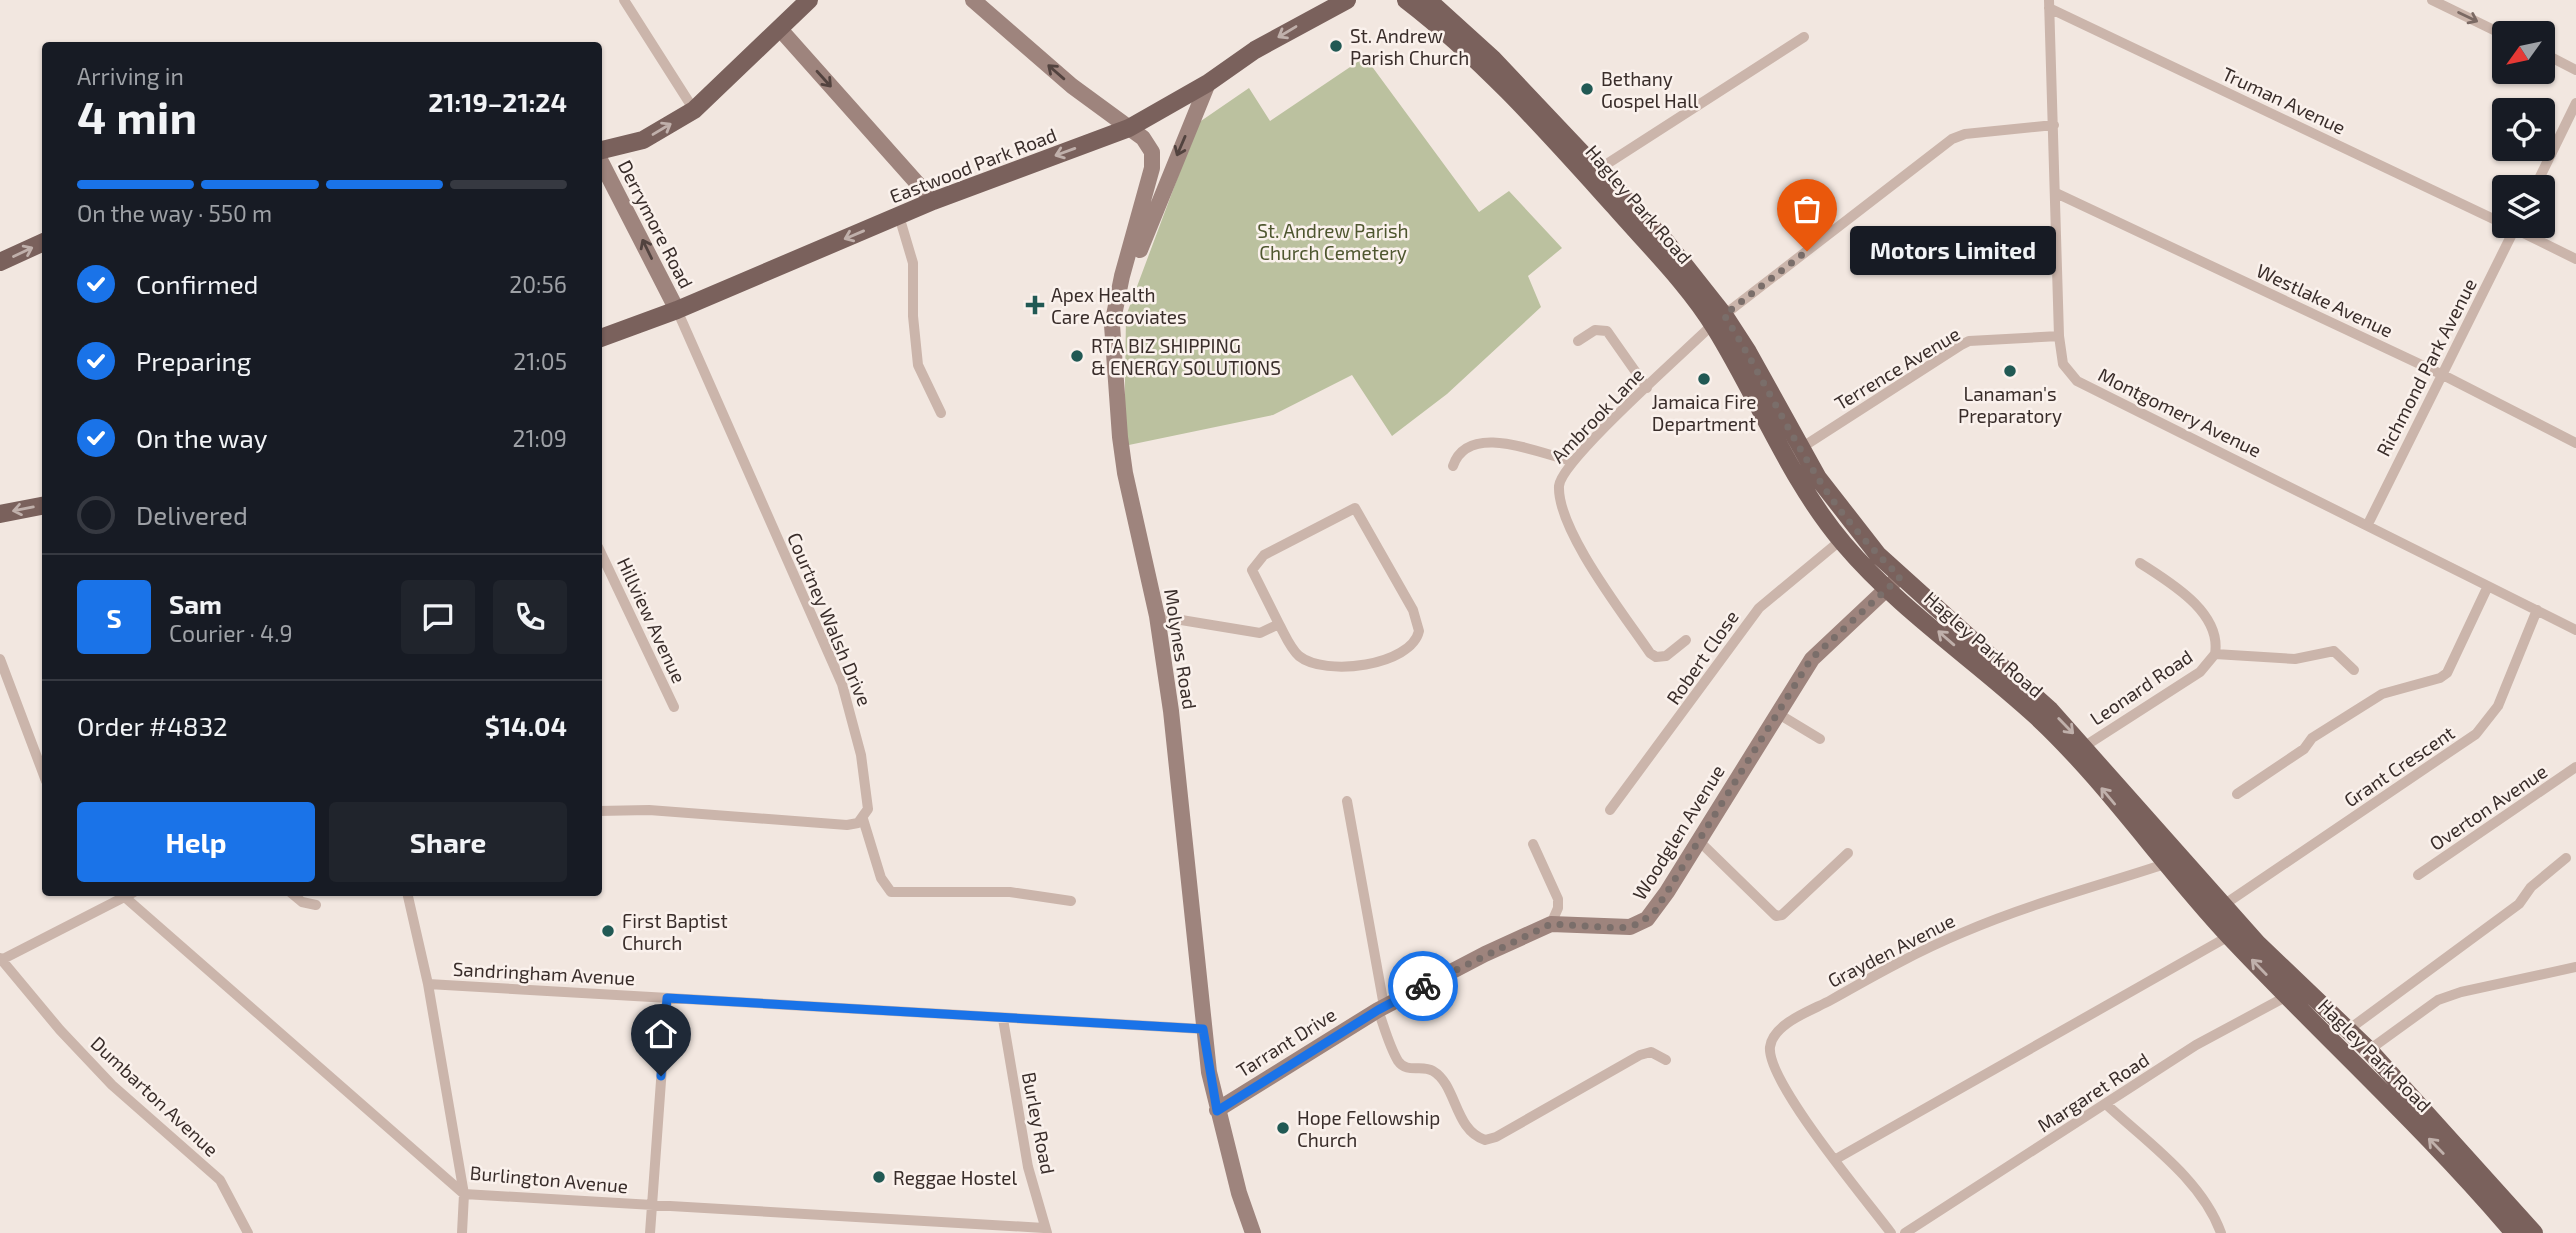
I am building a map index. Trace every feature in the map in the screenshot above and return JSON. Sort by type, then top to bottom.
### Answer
[{"type":"main road","points":[[602,152],[643,140],[694,110],[809,0]]},
{"type":"main road","points":[[973,0],[1072,86],[1148,145],[1153,160],[1117,300],[1112,326],[1114,343]]},
{"type":"main road","name":"Hagley Park Road","points":[[1406,0],[1506,90],[1718,320],[1800,479],[1841,540],[2050,710],[2085,746],[2257,943],[2368,1050],[2535,1233]]},
{"type":"main road","name":"Hagley Park Road","points":[[1428,0],[1493,59],[1667,243],[1818,478],[1894,582],[2039,718],[2229,936],[2417,1126],[2514,1233]]},
{"type":"main road","name":"Eastwood Park Road","points":[[602,337],[677,310],[933,201],[1129,128],[1208,83],[1255,50],[1341,2]]},
{"type":"main road","points":[[779,28],[933,201]]},
{"type":"main road","name":"Molynes Road","points":[[1208,83],[1144,237],[1114,343],[1125,473],[1157,616],[1171,711],[1203,1029],[1217,1111],[1239,1193],[1253,1233]]},
{"type":"main road","name":"Derrymore Road","points":[[602,161],[677,310]]},
{"type":"main road","points":[[0,262],[42,243]]},
{"type":"main road","points":[[0,514],[42,506]]},
{"type":"main road","name":"Woodglen Avenue","points":[[1381,1008],[1551,924],[1621,928],[1639,924],[1655,911],[1811,659],[1894,582]]},
{"type":"main road","name":"Tarrant Drive","points":[[1217,1111],[1381,1008]]},
{"type":"street","points":[[624,0],[694,110]]},
{"type":"street","points":[[2432,0],[2492,29]]},
{"type":"street","name":"Montgomery Avenue","points":[[2049,4],[2059,336],[2063,364],[2077,381],[2576,630]]},
{"type":"street","name":"Truman Avenue","points":[[2049,4],[2492,217]]},
{"type":"street","points":[[1599,169],[1804,37]]},
{"type":"street","points":[[2555,59],[2576,69]]},
{"type":"street","points":[[2541,175],[2576,103]]},
{"type":"street","name":"Ambrook Lane","points":[[1686,640],[1666,656],[1656,657],[1602,585],[1575,536],[1560,495],[1561,476],[1572,461],[1718,320],[1952,139],[1965,134],[2054,125]]},
{"type":"street","name":"Westlake Avenue","points":[[2056,193],[2443,374],[2576,443]]},
{"type":"street","points":[[898,216],[913,263],[914,327],[918,365],[941,413]]},
{"type":"street","name":"Richmond Park Avenue","points":[[2368,524],[2443,374],[2505,238]]},
{"type":"street","name":"Truman Avenue","points":[[2535,238],[2576,259]]},
{"type":"street","name":"Courtney Walsh Drive","points":[[677,310],[842,684],[861,755],[868,808],[863,819]]},
{"type":"street","points":[[1578,341],[1595,330],[1607,331],[1647,388]]},
{"type":"street","name":"Terrence Avenue","points":[[1801,448],[1969,341],[2059,336]]},
{"type":"street","points":[[1453,466],[1463,449],[1482,441],[1572,461]]},
{"type":"street","points":[[1355,508],[1413,611],[1419,631],[1412,644],[1371,663],[1330,667],[1300,656],[1279,624],[1252,570],[1256,562],[1264,555],[1355,508]]},
{"type":"street","name":"Robert Close","points":[[1610,810],[1759,608],[1841,540]]},
{"type":"street","name":"Hillview Avenue","points":[[602,555],[674,707]]},
{"type":"street","name":"Leonard Road","points":[[2085,746],[2200,672],[2216,654],[2212,629],[2192,602],[2178,588],[2140,563]]},
{"type":"street","points":[[2237,794],[2304,749],[2312,738],[2382,694],[2440,678],[2447,673],[2488,586]]},
{"type":"street","name":"Grant Crescent","points":[[2225,904],[2476,734],[2498,706],[2537,610]]},
{"type":"street","points":[[1157,616],[1260,633],[1279,624]]},
{"type":"street","points":[[2216,654],[2295,659],[2337,652],[2354,670]]},
{"type":"street","points":[[0,659],[26,735],[42,772]]},
{"type":"street","points":[[1777,713],[1820,739]]},
{"type":"street","name":"Overton Avenue","points":[[2418,875],[2576,767]]},
{"type":"street","points":[[1347,801],[1381,1008],[1398,1061],[1407,1068],[1425,1068],[1437,1074],[1466,1124],[1485,1140],[1496,1137],[1646,1052],[1666,1060]]},
{"type":"street","points":[[602,811],[649,810],[847,825],[863,819],[881,878],[891,892],[1010,892],[1071,901]]},
{"type":"street","points":[[1699,841],[1776,916],[1782,915],[1848,853]]},
{"type":"street","points":[[1533,844],[1558,899],[1558,908],[1551,924]]},
{"type":"street","points":[[2348,1030],[2519,904],[2530,887],[2566,858]]},
{"type":"street","name":"Grayden Avenue","points":[[1891,1233],[1779,1079],[1770,1048],[1776,1034],[1803,1015],[1911,955],[2016,911],[2165,864]]},
{"type":"street","points":[[0,959],[122,896]]},
{"type":"street","name":"Burlington Avenue","points":[[128,896],[464,1194],[1046,1231]]},
{"type":"street","points":[[295,896],[302,902],[316,905]]},
{"type":"street","points":[[408,896],[428,984],[464,1194],[462,1233]]},
{"type":"street","points":[[1836,1159],[2229,936]]},
{"type":"street","name":"Dumbarton Avenue","points":[[0,959],[60,1030],[112,1085],[220,1180],[248,1233]]},
{"type":"street","points":[[2368,1050],[2438,1000],[2460,992],[2576,967]]},
{"type":"street","name":"Sandringham Avenue","points":[[428,984],[1203,1029]]},
{"type":"street","name":"Margaret Road","points":[[1905,1233],[2107,1105],[2196,1045],[2304,986]]},
{"type":"street","points":[[650,1233],[667,998]]},
{"type":"street","name":"Burley Road","points":[[1003,1019],[1013,1093],[1046,1231]]},
{"type":"street","points":[[2107,1105],[2189,1182],[2215,1218],[2221,1233]]},
{"type":"green space","name":"St. Andrew Parish Church Cemetery","points":[[1365,57],[1479,212],[1509,191],[1562,248],[1528,276],[1541,307],[1447,394],[1392,436],[1352,375],[1273,415],[1124,446],[1126,316],[1198,123],[1249,88],[1270,121]]},
{"type":"way so far","points":[[1423,986],[1551,924],[1621,928],[1639,924],[1647,919],[1667,892],[1811,659],[1900,577],[1839,508],[1818,478],[1748,352],[1724,315],[1807,251]]},
{"type":"place","name":"St. Andrew Parish Church","points":[[1336,46]]},
{"type":"place","name":"Bethany Gospel Hall","points":[[1587,89]]},
{"type":"place","name":"Motors Limited","points":[[1807,251]]},
{"type":"place","name":"Apex Health Care Accoviates","points":[[1035,305]]},
{"type":"place","name":"RTA BIZ SHIPPING & ENERGY SOLUTIONS","points":[[1077,356]]},
{"type":"place","name":"Lanaman's Preparatory","points":[[2010,371]]},
{"type":"place","name":"Jamaica Fire Department","points":[[1704,379]]},
{"type":"place","name":"First Baptist Church","points":[[608,931]]},
{"type":"place","name":"Hope Fellowship Church","points":[[1283,1128]]},
{"type":"place","name":"Reggae Hostel","points":[[879,1177]]},
{"type":"route","points":[[661,1076],[667,998],[1203,1029],[1217,1111],[1378,1010],[1423,986]]}]
